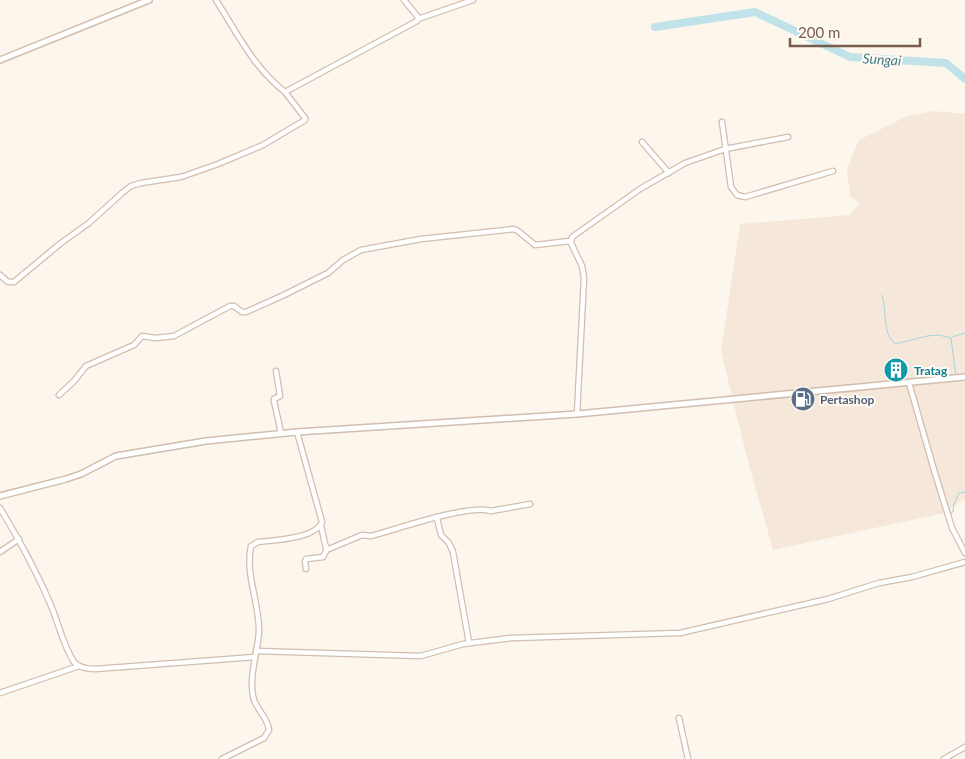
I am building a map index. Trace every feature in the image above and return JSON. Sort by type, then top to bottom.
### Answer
[{"type":"street","points":[[0,60],[149,0]]},
{"type":"street","points":[[0,276],[8,282],[14,282],[60,243],[89,223],[131,186],[182,177],[210,168],[263,145],[305,120],[285,92],[252,59],[216,0]]},
{"type":"street","points":[[404,0],[418,19]]},
{"type":"street","points":[[285,92],[415,23],[418,19],[473,0]]},
{"type":"street","points":[[722,122],[731,187],[737,195],[745,197],[833,171]]},
{"type":"street","points":[[570,241],[572,237],[640,189],[685,163],[725,149],[788,137]]},
{"type":"street","points":[[642,142],[669,172]]},
{"type":"street","points":[[59,395],[86,366],[131,346],[142,336],[156,338],[174,336],[230,306],[246,312],[328,272],[343,260],[361,250],[421,239],[514,229],[535,245],[570,241]]},
{"type":"street","points":[[570,241],[582,266],[584,278],[577,414]]},
{"type":"street","points":[[276,371],[280,396],[274,399],[274,401],[281,433]]},
{"type":"street","points":[[0,496],[66,480],[112,457],[206,441],[281,433],[577,414],[965,377]]},
{"type":"street","points":[[909,383],[952,528],[965,551]]},
{"type":"street","points":[[297,432],[322,521],[324,543],[327,549]]},
{"type":"street","points":[[306,569],[306,559],[323,557],[327,549],[362,535],[371,536],[461,511],[491,511],[530,504]]},
{"type":"street","points":[[0,508],[19,539],[50,603],[65,643],[74,662],[79,666]]},
{"type":"street","points":[[437,518],[441,535],[454,552],[469,643]]},
{"type":"street","points":[[222,759],[256,743],[269,732],[268,724],[255,703],[253,695],[254,657],[259,629],[251,575],[252,546],[256,542],[306,534],[321,526]]},
{"type":"street","points":[[0,552],[19,539]]},
{"type":"street","points":[[256,651],[422,656],[469,643],[511,638],[687,632],[828,599],[878,583],[912,577],[965,562]]},
{"type":"street","points":[[0,693],[79,666],[100,669],[254,657]]},
{"type":"street","points":[[679,718],[688,759]]},
{"type":"street","points":[[944,759],[965,747]]},
{"type":"shaded area","points":[[934,111],[965,114],[965,500],[944,513],[773,550],[746,454],[721,351],[740,224],[850,215],[860,203],[850,196],[847,169],[859,140],[907,116]]},
{"type":"waterway","name":"Sungai","points":[[655,27],[755,12],[850,57],[946,63],[965,79]]},
{"type":"waterway","points":[[882,295],[886,328],[895,344],[927,336],[939,335],[951,338],[956,377]]},
{"type":"waterway","points":[[952,337],[965,333]]},
{"type":"waterway","points":[[950,513],[953,512],[959,493],[965,492]]},
{"type":"place","name":"Tratag","points":[[896,370]]},
{"type":"place","name":"Pertashop","points":[[803,399]]}]
